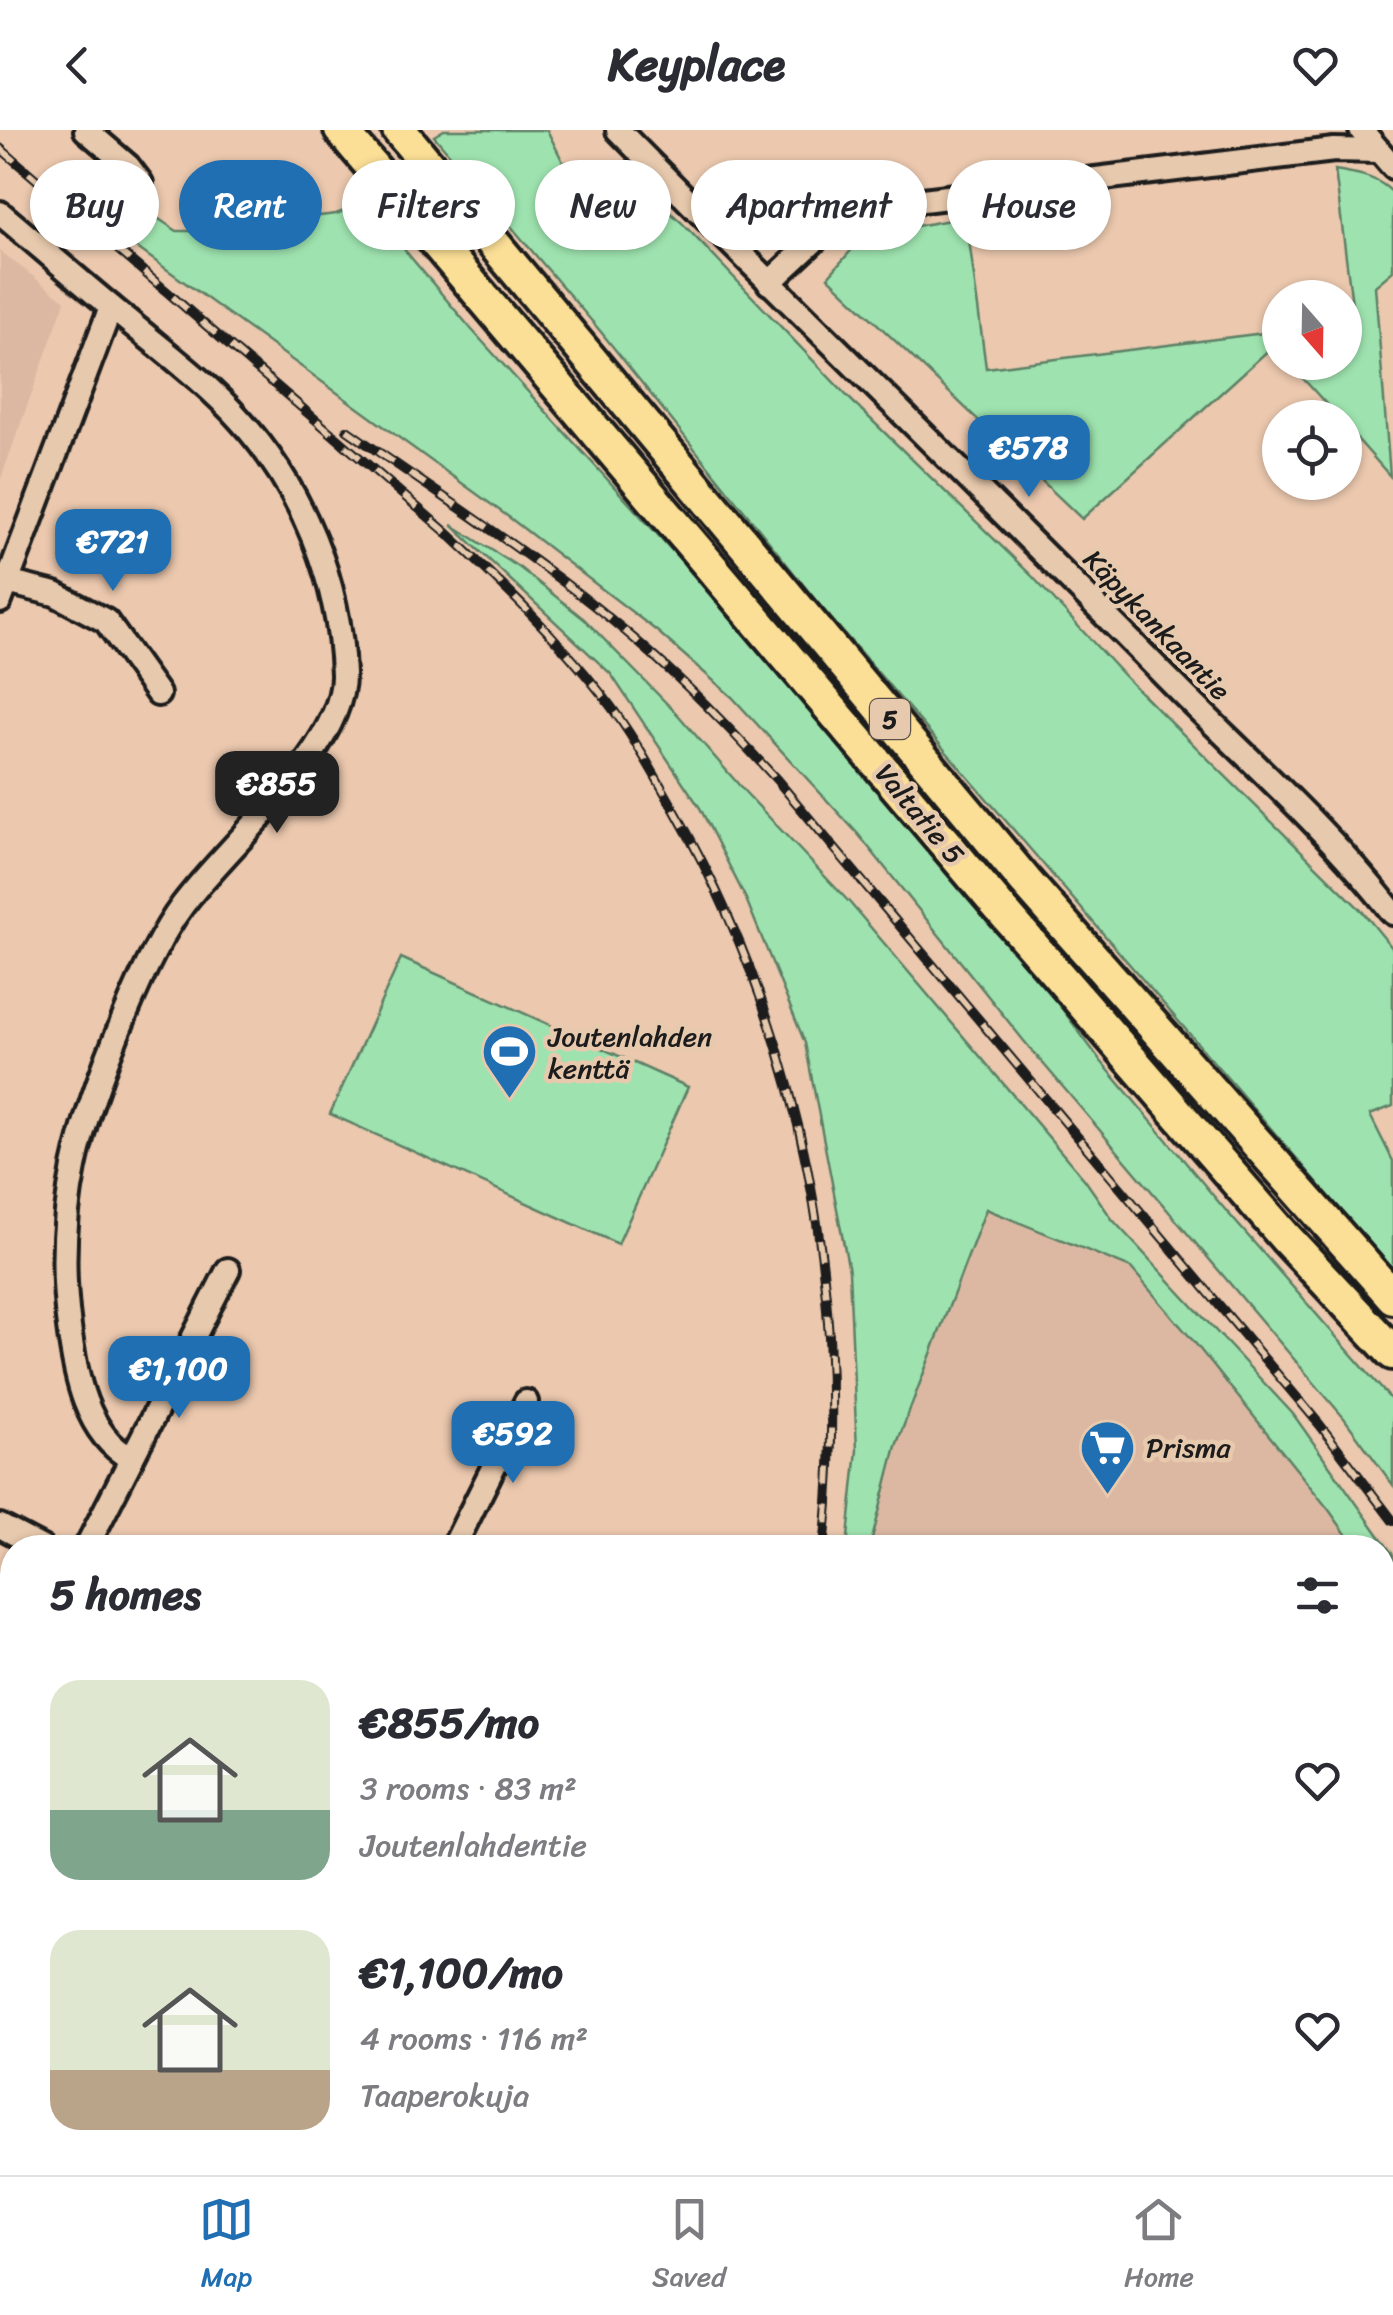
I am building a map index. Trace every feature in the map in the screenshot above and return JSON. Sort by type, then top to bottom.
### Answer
[{"type":"highway","name":"Valtatie 5","points":[[341,130],[998,907],[1388,1351]]},
{"type":"highway","name":"Valtatie 5","points":[[399,130],[1014,867],[1393,1297]]},
{"type":"street","points":[[86,130],[121,160]]},
{"type":"street","name":"Käpykankaantie","points":[[618,130],[1295,803],[1393,912]]},
{"type":"street","points":[[1361,130],[1386,159]]},
{"type":"street","points":[[769,283],[828,228],[865,207],[1334,150],[1386,159]]},
{"type":"street","points":[[0,212],[205,384],[268,456],[308,524],[324,567],[335,605],[343,679],[338,705],[306,762],[180,908],[139,983],[96,1084],[70,1175],[62,1278],[75,1375],[112,1448],[130,1458]]},
{"type":"street","points":[[111,307],[4,591],[55,594],[106,621],[158,694]]},
{"type":"street","points":[[92,1535],[228,1270]]},
{"type":"street","points":[[460,1535],[526,1402]]},
{"type":"shaded area","points":[[0,251],[65,301],[0,481]]},
{"type":"shaded area","points":[[985,1209],[1131,1268],[1347,1535],[873,1535],[896,1446]]},
{"type":"green space","points":[[444,130],[547,130],[562,160],[535,160],[535,250],[671,250],[671,213],[691,232],[691,250],[708,250],[849,398],[1031,575],[1125,677],[1362,911],[1393,949],[1393,1106],[1370,1115],[1393,1161],[1393,1270],[818,603],[515,231],[515,160],[454,160],[434,136]]},
{"type":"green space","points":[[1335,170],[1373,179],[1393,193],[1393,271],[1375,286],[1390,476],[1362,444],[1362,400],[1323,400],[1304,380],[1362,380],[1362,280],[1349,280]]},
{"type":"green space","points":[[342,212],[342,250],[405,250],[695,576],[1037,975],[1100,1060],[1222,1206],[1393,1402],[1393,1485],[1344,1418],[1024,1041],[858,834],[732,697],[658,632],[510,518],[140,250],[159,250],[159,219],[179,231],[179,250],[322,250],[322,216]]},
{"type":"green space","points":[[947,220],[947,250],[970,250],[986,368],[1262,333],[1262,356],[1082,519],[828,277],[852,250],[927,250],[927,224]]},
{"type":"green space","points":[[452,525],[520,568],[584,619],[679,716],[850,903],[1085,1180],[1112,1219],[1293,1414],[1379,1535],[1347,1535],[1131,1268],[986,1209],[896,1446],[873,1535],[848,1535],[857,1450],[849,1271],[805,1043],[746,899],[700,808],[611,674]]},
{"type":"green space","name":"Joutenlahden kenttä","points":[[401,958],[688,1087],[618,1244],[330,1114]]},
{"type":"railway","points":[[0,148],[488,571],[585,674],[650,767],[719,896],[756,985],[785,1075],[807,1168],[822,1262],[830,1357],[831,1453],[825,1535]]},
{"type":"railway","points":[[347,430],[590,602],[665,666],[722,722],[777,780],[1320,1425],[1393,1521]]},
{"type":"place","name":"Joutenlahden kenttä","points":[[509,1101]]},
{"type":"place","name":"Prisma","points":[[1107,1496]]}]
